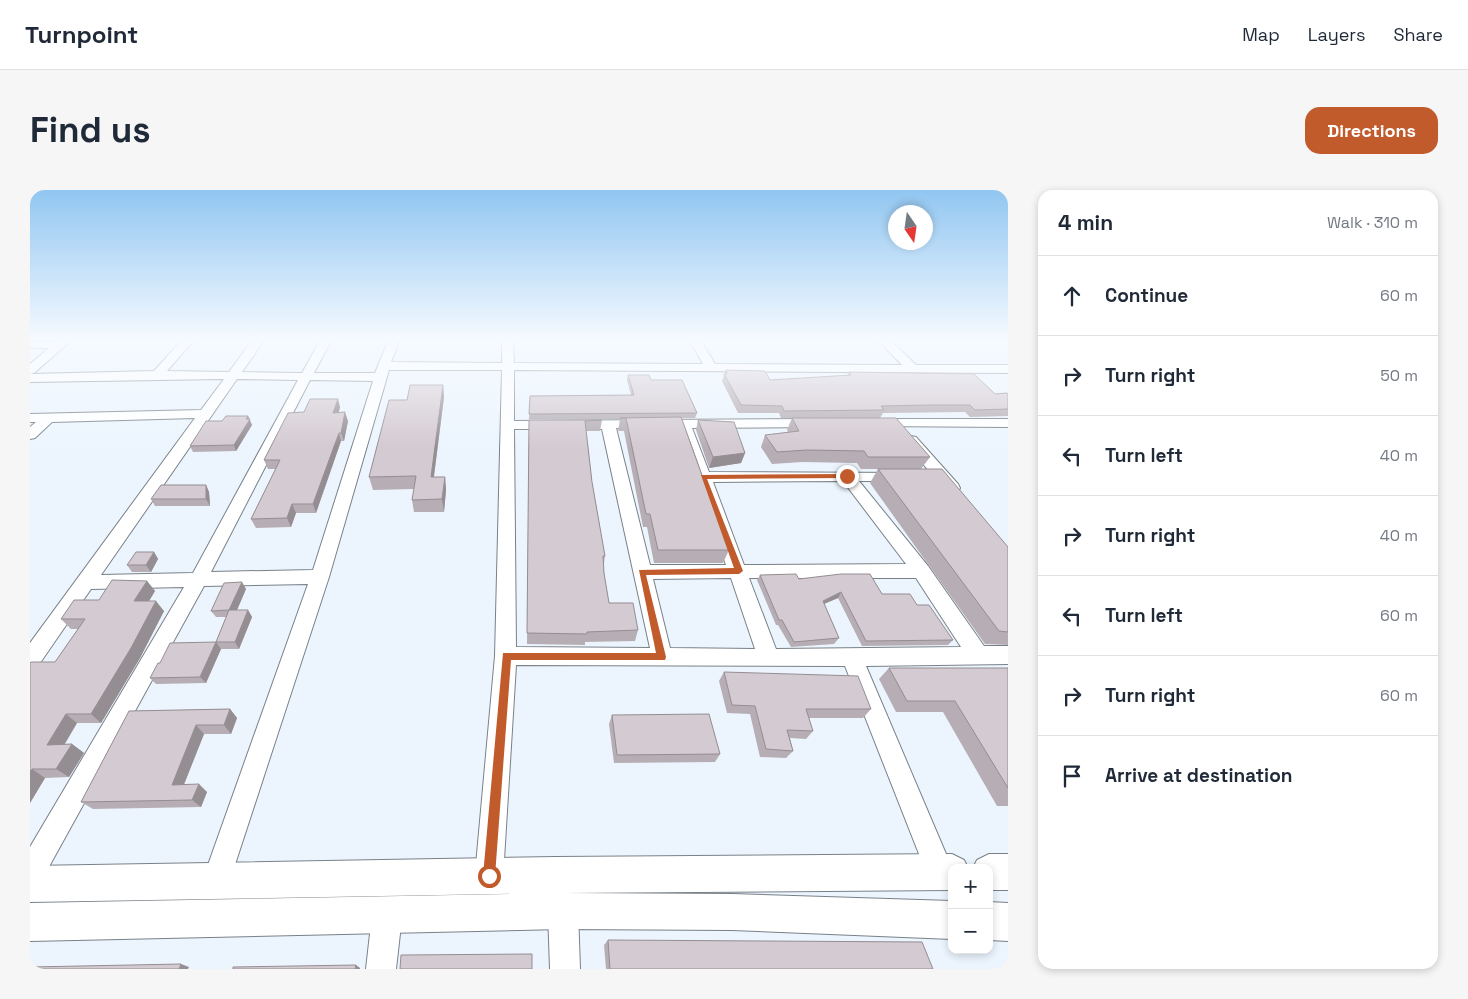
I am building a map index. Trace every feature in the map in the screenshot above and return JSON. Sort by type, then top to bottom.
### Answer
[{"type":"street","points":[[30,378],[142,375]]},
{"type":"street","points":[[183,375],[316,375]]},
{"type":"street","points":[[217,880],[320,577],[381,375]]},
{"type":"street","points":[[489,876],[506,656],[508,375]]},
{"type":"street","points":[[998,375],[1008,384]]},
{"type":"street","points":[[30,660],[231,376]]},
{"type":"street","points":[[30,873],[198,580],[306,376]]},
{"type":"street","points":[[30,418],[205,414]]},
{"type":"street","points":[[30,435],[48,418]]},
{"type":"street","points":[[506,425],[830,423]]},
{"type":"street","points":[[859,423],[1008,423]]},
{"type":"street","points":[[608,424],[662,657]]},
{"type":"street","points":[[684,424],[739,571],[769,658]]},
{"type":"street","points":[[897,424],[959,497]]},
{"type":"street","points":[[847,476],[921,571],[980,656]]},
{"type":"street","points":[[703,477],[941,476]]},
{"type":"street","points":[[641,572],[921,571]]},
{"type":"street","points":[[86,582],[320,577]]},
{"type":"street","points":[[506,656],[852,658],[1008,655]]},
{"type":"street","points":[[30,884],[217,880],[367,880],[489,876],[946,872],[852,658]]},
{"type":"street","points":[[993,872],[1008,872]]},
{"type":"street","points":[[562,911],[565,969]]},
{"type":"street","points":[[30,922],[562,911],[732,912],[948,920]]},
{"type":"street","points":[[381,969],[387,916]]},
{"type":"street","points":[[993,921],[1008,922]]},
{"type":"building","points":[[628,375],[649,375],[651,380],[682,380],[697,413],[529,414],[530,396],[634,395]]},
{"type":"building","points":[[725,375],[767,375],[770,380],[845,375],[975,375],[995,394],[1007,393],[1008,395],[1008,409],[975,410],[970,405],[928,405],[881,406],[884,410],[784,411],[782,406],[741,405]]},
{"type":"building","points":[[410,385],[443,385],[431,477],[445,477],[442,499],[412,500],[416,476],[369,477],[389,400],[407,400]]},
{"type":"building","points":[[310,399],[338,399],[333,413],[345,412],[341,433],[339,433],[313,504],[292,504],[287,518],[251,519],[280,460],[264,460],[288,413],[304,412]]},
{"type":"building","points":[[226,416],[248,416],[246,419],[250,419],[234,445],[190,446],[206,421],[222,421]]},
{"type":"building","points":[[681,417],[729,550],[658,550],[650,514],[646,514],[626,418],[620,418]]},
{"type":"building","points":[[792,418],[896,418],[930,457],[868,457],[864,451],[807,450],[777,452],[765,435],[799,431]]},
{"type":"building","points":[[529,420],[602,420],[585,421],[592,482],[605,556],[603,556],[604,573],[609,603],[633,603],[638,630],[587,632],[587,634],[527,633]]},
{"type":"building","points":[[698,420],[734,422],[745,453],[713,457]]},
{"type":"building","points":[[878,469],[942,469],[1008,547],[1008,632],[999,631]]},
{"type":"building","points":[[161,485],[206,485],[206,499],[151,499]]},
{"type":"building","points":[[136,552],[154,552],[146,565],[127,565]]},
{"type":"building","points":[[796,574],[799,579],[841,574],[870,574],[882,594],[910,594],[917,605],[929,605],[953,640],[866,641],[841,592],[823,601],[839,638],[794,642],[782,620],[779,620],[760,575]]},
{"type":"building","points":[[112,580],[147,581],[134,601],[156,601],[131,648],[91,714],[66,714],[47,745],[72,744],[56,769],[32,769],[30,772],[30,663],[55,662],[85,619],[61,619],[74,600],[99,600]]},
{"type":"building","points":[[242,582],[229,610],[211,611],[224,583]]},
{"type":"building","points":[[229,610],[248,610],[235,642],[216,642]]},
{"type":"building","points":[[216,642],[200,677],[150,678],[170,643]]},
{"type":"building","points":[[889,668],[1008,668],[1008,788],[955,701],[907,701]]},
{"type":"building","points":[[724,672],[858,676],[871,709],[806,709],[813,731],[787,730],[793,751],[766,749],[755,706],[732,705]]},
{"type":"building","points":[[230,709],[224,725],[196,725],[172,785],[199,784],[192,800],[81,802],[129,711]]},
{"type":"building","points":[[709,714],[720,754],[617,755],[612,715]]},
{"type":"building","points":[[608,940],[922,942],[933,969],[610,969]]},
{"type":"building","points":[[532,954],[532,969],[400,969],[401,955]]},
{"type":"building","points":[[181,964],[179,969],[30,969],[30,967]]},
{"type":"building","points":[[356,965],[355,969],[233,969],[233,967]]},
{"type":"route","points":[[489,876],[506,656],[662,657],[641,572],[739,571],[703,477],[847,476]]}]
